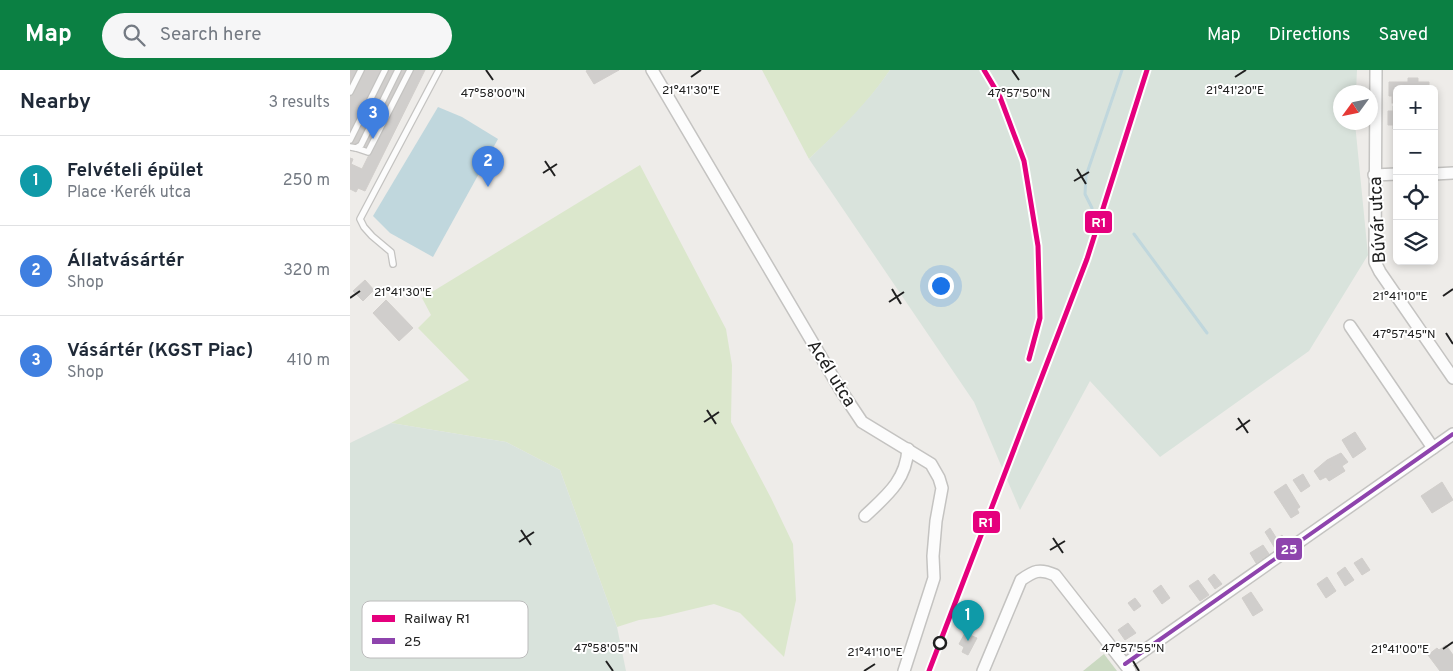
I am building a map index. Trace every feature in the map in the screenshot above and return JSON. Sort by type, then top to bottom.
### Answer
[{"type":"street","name":"Acél utca","points":[[652,70],[862,422],[931,464],[942,488],[936,521],[933,556],[934,578],[904,671]]},
{"type":"street","name":"Búvár utca","points":[[1376,70],[1375,262],[1453,378]]},
{"type":"street","points":[[1438,174],[1453,173]]},
{"type":"street","points":[[1374,175],[1393,174]]},
{"type":"street","points":[[1350,326],[1433,448]]},
{"type":"street","points":[[983,671],[1021,580],[1033,572],[1044,570],[1054,575],[1128,667],[1453,434]]},
{"type":"street","points":[[865,516],[896,487],[903,471],[908,449]]},
{"type":"lane","points":[[350,92],[361,70]]},
{"type":"lane","points":[[350,140],[385,70]]},
{"type":"lane","points":[[353,148],[361,145],[398,70]]},
{"type":"lane","points":[[353,148],[368,152],[410,70]]},
{"type":"lane","points":[[394,264],[391,252],[368,232],[360,219],[439,70]]},
{"type":"green space","points":[[762,70],[890,70],[842,128],[809,159]]},
{"type":"green space","points":[[640,165],[726,329],[732,365],[731,422],[793,544],[796,600],[784,657],[740,613],[714,604],[639,620],[617,627],[560,470],[506,442],[391,423],[469,380],[418,328],[431,315],[422,298]]},
{"type":"green space","points":[[1104,654],[1117,671],[1083,671]]},
{"type":"shaded area","points":[[890,70],[1357,70],[1356,85],[1333,85],[1333,130],[1356,130],[1368,255],[1309,351],[1160,457],[1090,381],[1020,510],[974,402],[809,159],[862,106]]},
{"type":"shaded area","points":[[391,423],[506,442],[560,470],[617,627],[626,671],[350,671],[350,443]]},
{"type":"water","points":[[438,107],[462,117],[498,139],[433,257],[390,233],[373,216]]},
{"type":"building","points":[[350,70],[358,70],[350,87]]},
{"type":"building","points":[[363,70],[383,70],[350,136],[350,96]]},
{"type":"building","points":[[387,70],[396,70],[358,143],[350,145]]},
{"type":"building","points":[[400,70],[408,70],[367,151],[361,148]]},
{"type":"building","points":[[411,70],[425,70],[365,191],[358,188],[356,192],[350,189],[350,158],[353,159],[351,164],[362,169]]},
{"type":"building","points":[[619,70],[594,84],[586,71]]},
{"type":"building","points":[[1408,78],[1418,78],[1418,82],[1429,82],[1429,85],[1393,85],[1393,96],[1389,96],[1389,82],[1408,82]]},
{"type":"building","points":[[1388,111],[1393,111],[1393,125],[1388,125]]},
{"type":"building","points":[[365,280],[374,290],[363,301],[353,291]]},
{"type":"building","points":[[386,300],[413,328],[399,341],[373,313]]},
{"type":"building","points":[[1355,432],[1366,449],[1353,458],[1342,440]]},
{"type":"building","points":[[1341,453],[1348,462],[1342,466],[1345,471],[1337,476],[1327,460]]},
{"type":"building","points":[[1327,460],[1337,476],[1329,481],[1326,477],[1320,480],[1314,471]]},
{"type":"building","points":[[1303,474],[1310,486],[1301,492],[1293,480]]},
{"type":"building","points":[[1442,482],[1453,500],[1432,513],[1421,496]]},
{"type":"building","points":[[1286,484],[1300,507],[1297,509],[1299,513],[1291,518],[1274,492]]},
{"type":"building","points":[[1270,528],[1277,539],[1282,535],[1287,543],[1276,550],[1265,532]]},
{"type":"building","points":[[1263,545],[1269,554],[1256,563],[1250,553]]},
{"type":"building","points":[[1362,558],[1370,570],[1362,575],[1354,563]]},
{"type":"building","points":[[1345,567],[1354,580],[1345,586],[1337,573]]},
{"type":"building","points":[[1214,574],[1222,584],[1215,589],[1208,579]]},
{"type":"building","points":[[1327,577],[1336,591],[1326,598],[1317,584]]},
{"type":"building","points":[[1198,580],[1209,595],[1200,601],[1189,586]]},
{"type":"building","points":[[1161,585],[1170,598],[1162,604],[1153,591]]},
{"type":"building","points":[[1251,592],[1263,610],[1253,616],[1242,598]]},
{"type":"building","points":[[1135,598],[1141,606],[1134,611],[1128,603]]},
{"type":"building","points":[[1128,623],[1136,633],[1125,640],[1118,630]]},
{"type":"building","points":[[965,633],[977,638],[968,655],[962,652],[964,647],[959,644]]},
{"type":"building","points":[[1446,645],[1453,655],[1453,671],[1440,671],[1428,655],[1437,648],[1439,650]]},
{"type":"waterway","points":[[1092,208],[1085,194],[1086,176],[1122,70]]},
{"type":"waterway","points":[[1134,234],[1207,333]]},
{"type":"rail line","name":"R1","points":[[984,70],[1000,97],[1024,161],[1038,246],[1040,318],[1029,359]]},
{"type":"rail line","name":"R1","points":[[929,671],[1087,259],[1147,70]]},
{"type":"transit line","name":"25","points":[[1125,664],[1453,434]]},
{"type":"place","name":"Vásártér (KGST Piac)","points":[[373,139]]},
{"type":"place","name":"Állatvásártér","points":[[488,187]]},
{"type":"place","name":"Felvételi épület","points":[[968,641]]}]
